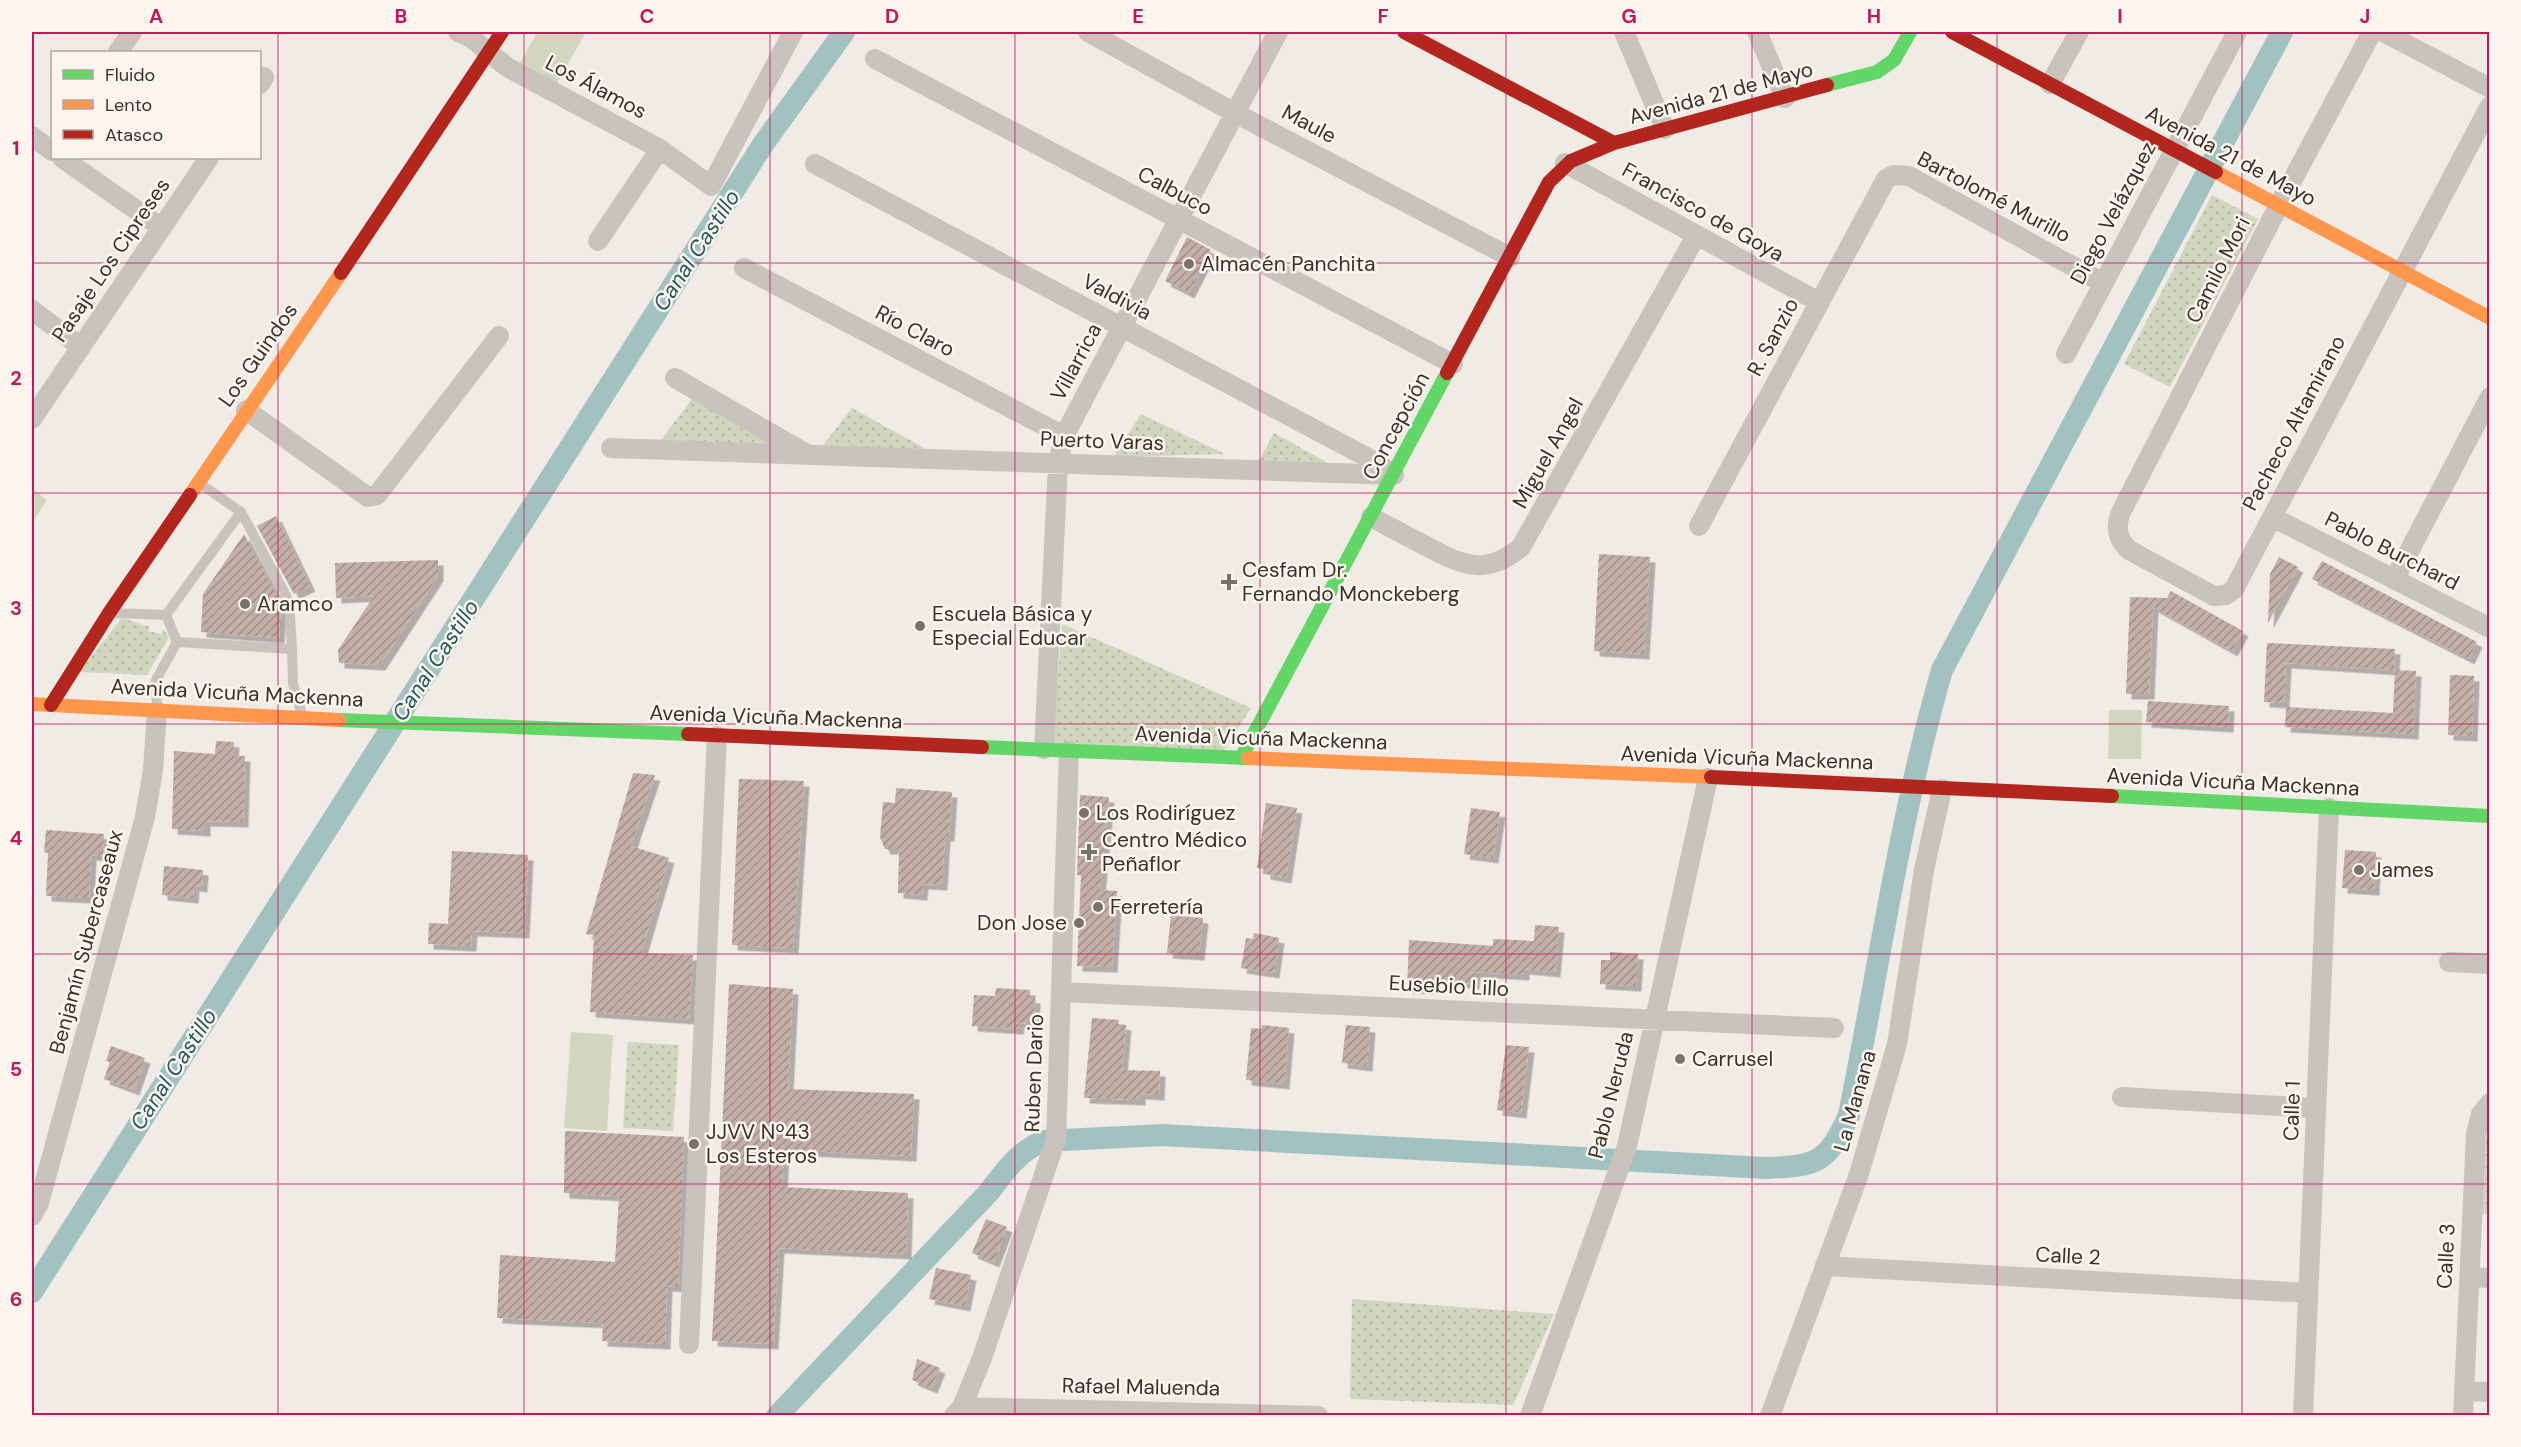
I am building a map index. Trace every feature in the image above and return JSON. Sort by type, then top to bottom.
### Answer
[{"type":"street","points":[[118,51],[132,32]]},
{"type":"street","name":"Los Álamos","points":[[458,32],[507,66],[660,149],[711,186],[793,32]]},
{"type":"street","name":"Los Guindos","points":[[51,705],[109,613],[410,172],[502,32]]},
{"type":"street","name":"Maule","points":[[1088,32],[1235,113],[1510,257]]},
{"type":"street","name":"Villarrica","points":[[1044,750],[1058,464],[1064,436],[1278,32]]},
{"type":"street","name":"Avenida 21 de Mayo","points":[[1404,32],[1614,143],[1877,72],[1894,60],[1910,32]]},
{"type":"street","points":[[1624,32],[1665,129]]},
{"type":"street","points":[[1757,32],[1785,98]]},
{"type":"street","points":[[1892,32],[1900,51]]},
{"type":"street","name":"Avenida 21 de Mayo","points":[[1952,32],[2490,318]]},
{"type":"street","points":[[2050,84],[2079,32]]},
{"type":"street","name":"Diego Velázquez","points":[[2066,354],[2103,283],[2182,154],[2237,32]]},
{"type":"street","name":"Camilo Mori","points":[[2226,595],[2214,596],[2130,550],[2120,540],[2118,533],[2121,512],[2279,205],[2372,32]]},
{"type":"street","points":[[2383,32],[2490,88]]},
{"type":"street","name":"Calbuco","points":[[875,59],[1453,364]]},
{"type":"street","name":"Pacheco Altamirano","points":[[2226,595],[2234,589],[2401,270],[2490,106]]},
{"type":"street","points":[[32,136],[51,148]]},
{"type":"street","points":[[1564,163],[1614,143]]},
{"type":"street","points":[[598,241],[660,149]]},
{"type":"street","points":[[66,159],[162,228]]},
{"type":"street","name":"Pasaje Los Cipreses","points":[[32,419],[208,159]]},
{"type":"street","name":"Concepción","points":[[1241,758],[1550,182],[1564,163]]},
{"type":"street","name":"Francisco de Goya","points":[[1564,163],[1819,302]]},
{"type":"street","name":"Valdivia","points":[[815,164],[1374,461],[1394,475]]},
{"type":"street","name":"Bartolomé Murillo","points":[[1894,175],[1909,176],[2103,283]]},
{"type":"street","name":"R. Sanzio","points":[[1699,526],[1882,185],[1894,175]]},
{"type":"street","name":"Miguel Angel","points":[[1371,518],[1448,558],[1469,566],[1502,561],[1521,548],[1696,236]]},
{"type":"street","name":"Río Claro","points":[[744,268],[1064,436]]},
{"type":"street","points":[[32,310],[81,346]]},
{"type":"street","points":[[246,410],[368,497],[377,495],[499,336]]},
{"type":"street","name":"Puerto Varas","points":[[675,378],[808,454]]},
{"type":"street","points":[[2394,579],[2490,397]]},
{"type":"street","name":"Puerto Varas","points":[[611,448],[1394,475]]},
{"type":"street","name":"Pablo Burchard","points":[[2272,517],[2490,628]]},
{"type":"street","name":"Avenida Vicuña Mackenna","points":[[32,704],[302,718],[1891,785],[2490,816]]},
{"type":"street","name":"Benjamín Subercaseaux","points":[[32,1216],[37,1209],[145,817],[153,770],[157,711]]},
{"type":"street","points":[[689,1344],[717,736]]},
{"type":"street","name":"Ruben Dario","points":[[958,1411],[982,1358],[1056,1139],[1069,751]]},
{"type":"street","name":"Pablo Neruda","points":[[1530,1416],[1627,1146],[1708,778]]},
{"type":"street","name":"La Manana","points":[[1770,1416],[1859,1174],[1897,1044],[1924,870],[1942,789]]},
{"type":"street","name":"Calle 1","points":[[2303,1416],[2329,808]]},
{"type":"street","points":[[2449,962],[2490,964]]},
{"type":"street","name":"Eusebio Lillo","points":[[1061,992],[1834,1028]]},
{"type":"street","points":[[2122,1097],[2316,1108]]},
{"type":"street","name":"Calle 3","points":[[2463,1416],[2476,1134],[2481,1114],[2490,1103]]},
{"type":"street","name":"Calle 2","points":[[1825,1266],[2308,1293]]},
{"type":"street","points":[[2469,1277],[2490,1278]]},
{"type":"street","points":[[2464,1391],[2490,1392]]},
{"type":"street","name":"Rafael Maluenda","points":[[958,1411],[1318,1416]]},
{"type":"lane","points":[[197,482],[241,512],[289,601],[293,684],[302,718]]},
{"type":"lane","points":[[166,615],[241,512]]},
{"type":"lane","points":[[109,613],[166,615]]},
{"type":"lane","points":[[166,615],[177,642]]},
{"type":"lane","points":[[177,642],[292,650]]},
{"type":"lane","points":[[157,711],[156,680],[177,642]]},
{"type":"green space","points":[[537,32],[586,32],[556,85],[519,65]]},
{"type":"green space","points":[[2212,195],[2258,219],[2170,387],[2124,364]]},
{"type":"green space","points":[[692,399],[773,444],[661,440]]},
{"type":"green space","points":[[852,408],[933,453],[820,449]]},
{"type":"green space","points":[[1141,414],[1225,454],[1113,457]]},
{"type":"green space","points":[[1274,433],[1332,465],[1258,462]]},
{"type":"green space","points":[[32,489],[47,500],[32,523]]},
{"type":"green space","points":[[122,618],[150,627],[148,631],[161,634],[163,629],[169,637],[147,675],[79,672]]},
{"type":"green space","points":[[1062,624],[1251,708],[1221,755],[1052,748]]},
{"type":"green space","points":[[2109,710],[2142,710],[2141,759],[2108,759]]},
{"type":"green space","points":[[571,1032],[613,1035],[607,1131],[564,1128]]},
{"type":"green space","points":[[628,1042],[679,1045],[673,1131],[623,1128]]},
{"type":"green space","points":[[2489,1129],[2489,1214],[2478,1214],[2487,1132]]},
{"type":"green space","points":[[1352,1299],[1554,1314],[1513,1405],[1350,1399]]},
{"type":"building","name":"Almacén Panchita","points":[[1187,237],[1211,250],[1189,293],[1165,281]]},
{"type":"building","points":[[276,516],[310,586],[294,594],[257,526]]},
{"type":"building","points":[[244,534],[281,602],[279,638],[201,632],[203,594]]},
{"type":"building","points":[[1599,554],[1650,557],[1644,654],[1594,651]]},
{"type":"building","points":[[2279,557],[2298,567],[2268,623],[2270,574]]},
{"type":"building","points":[[438,560],[438,576],[380,665],[339,663],[338,650],[374,596],[336,598],[335,563]]},
{"type":"building","points":[[2322,561],[2477,642],[2469,659],[2312,579]]},
{"type":"building","points":[[2171,591],[2243,631],[2232,651],[2153,607],[2149,694],[2126,694],[2130,597],[2167,598]]},
{"type":"building","points":[[2267,643],[2395,649],[2394,670],[2286,663],[2284,703],[2264,702]]},
{"type":"building","points":[[2395,670],[2416,671],[2413,734],[2285,727],[2286,707],[2393,713]]},
{"type":"building","points":[[2450,675],[2474,676],[2472,736],[2448,735]]},
{"type":"building","points":[[2148,701],[2229,706],[2228,727],[2146,722]]},
{"type":"building","points":[[216,741],[234,742],[233,756],[245,756],[243,822],[205,821],[205,831],[172,829],[174,751],[215,754]]},
{"type":"building","points":[[633,773],[655,775],[631,846],[669,858],[641,953],[693,955],[689,1019],[590,1012],[594,935],[586,934]]},
{"type":"building","points":[[739,779],[804,781],[793,948],[732,945]]},
{"type":"building","points":[[896,788],[952,792],[949,836],[945,836],[942,885],[923,884],[922,895],[898,893],[899,849],[885,849],[880,837],[883,802],[895,803]]},
{"type":"building","points":[[1080,795],[1109,797],[1100,890],[1117,891],[1112,967],[1077,966],[1081,875],[1077,875]]},
{"type":"building","points":[[1266,803],[1297,808],[1286,878],[1265,874],[1265,869],[1257,868]]},
{"type":"building","points":[[1471,808],[1500,812],[1493,858],[1464,854]]},
{"type":"building","points":[[46,830],[104,834],[103,856],[91,855],[89,898],[46,896],[48,853],[44,852]]},
{"type":"building","name":"James","points":[[2345,850],[2376,852],[2374,890],[2342,888]]},
{"type":"building","points":[[452,851],[528,855],[524,933],[472,931],[471,946],[428,944],[429,923],[448,924]]},
{"type":"building","points":[[164,866],[203,870],[202,887],[194,886],[193,898],[162,895]]},
{"type":"building","points":[[1171,915],[1203,918],[1199,955],[1167,953]]},
{"type":"building","points":[[1535,925],[1559,927],[1555,972],[1524,969],[1524,975],[1475,972],[1474,984],[1431,979],[1431,989],[1407,988],[1409,940],[1493,946],[1493,939],[1534,941]]},
{"type":"building","points":[[1254,933],[1279,938],[1274,973],[1241,968],[1246,938],[1253,939]]},
{"type":"building","points":[[1610,952],[1638,954],[1636,986],[1600,984],[1601,960],[1610,960]]},
{"type":"building","points":[[729,984],[793,989],[788,1089],[914,1094],[911,1156],[784,1150],[782,1187],[908,1193],[906,1254],[779,1248],[773,1344],[712,1341]]},
{"type":"building","points":[[996,988],[1030,990],[1030,998],[1035,998],[1034,1024],[1019,1023],[1018,1029],[972,1026],[974,995],[995,996]]},
{"type":"building","points":[[1092,1018],[1119,1020],[1118,1024],[1126,1025],[1122,1070],[1160,1071],[1159,1095],[1140,1094],[1140,1100],[1084,1098]]},
{"type":"building","points":[[1262,1025],[1289,1028],[1284,1084],[1246,1080],[1251,1028],[1261,1029]]},
{"type":"building","points":[[1346,1025],[1370,1027],[1367,1066],[1342,1063]]},
{"type":"building","points":[[1506,1045],[1529,1047],[1521,1113],[1497,1110]]},
{"type":"building","points":[[111,1046],[145,1058],[134,1090],[104,1079],[110,1062],[106,1061]]},
{"type":"building","points":[[565,1131],[684,1137],[678,1287],[667,1286],[665,1344],[602,1341],[603,1323],[497,1318],[500,1255],[615,1262],[619,1196],[564,1193]]},
{"type":"building","points":[[986,1219],[1007,1227],[994,1262],[972,1253]]},
{"type":"building","points":[[936,1268],[971,1275],[965,1306],[929,1299]]},
{"type":"building","points":[[917,1359],[940,1368],[932,1388],[912,1380]]},
{"type":"waterway","name":"Canal Castillo","points":[[32,1292],[764,143],[844,32]]},
{"type":"waterway","points":[[777,1416],[989,1192],[1013,1163],[1034,1145],[1043,1141],[1162,1135],[1766,1168],[1798,1166],[1819,1159],[1827,1152],[1849,1115],[1902,835],[1942,670],[2282,32]]},
{"type":"traffic: fast","points":[[1827,85],[1877,72],[1894,60],[1910,32]]},
{"type":"traffic: fast","points":[[1241,758],[1447,373]]},
{"type":"traffic: fast","points":[[339,720],[688,734]]},
{"type":"traffic: fast","points":[[982,747],[1248,758]]},
{"type":"traffic: fast","points":[[2112,796],[2490,816]]},
{"type":"traffic: slow","points":[[2216,172],[2490,318]]},
{"type":"traffic: slow","points":[[190,495],[341,273]]},
{"type":"traffic: slow","points":[[32,704],[339,720]]},
{"type":"traffic: slow","points":[[1248,758],[1711,777]]},
{"type":"traffic: jam","points":[[341,273],[502,32]]},
{"type":"traffic: jam","points":[[1404,32],[1614,143]]},
{"type":"traffic: jam","points":[[1952,32],[2216,172]]},
{"type":"traffic: jam","points":[[1447,373],[1549,182],[1571,161],[1614,143],[1827,85]]},
{"type":"traffic: jam","points":[[51,705],[109,613],[190,495]]},
{"type":"traffic: jam","points":[[688,734],[982,747]]},
{"type":"traffic: jam","points":[[1711,777],[2112,796]]},
{"type":"place","name":"Almacén Panchita","points":[[1189,264]]},
{"type":"place","name":"Cesfam Dr. Fernando Monckeberg","points":[[1229,582]]},
{"type":"place","name":"Aramco","points":[[245,604]]},
{"type":"place","name":"Escuela Básica y Especial Educar","points":[[920,626]]},
{"type":"place","name":"Los Rodiríguez","points":[[1084,813]]},
{"type":"place","name":"Centro Médico Peñaflor","points":[[1089,852]]},
{"type":"place","name":"James","points":[[2359,870]]},
{"type":"place","name":"Ferretería","points":[[1098,907]]},
{"type":"place","name":"Don Jose","points":[[1079,923]]},
{"type":"place","name":"Carrusel","points":[[1680,1059]]},
{"type":"place","name":"JJVV Nº43 Los Esteros","points":[[694,1144]]}]
